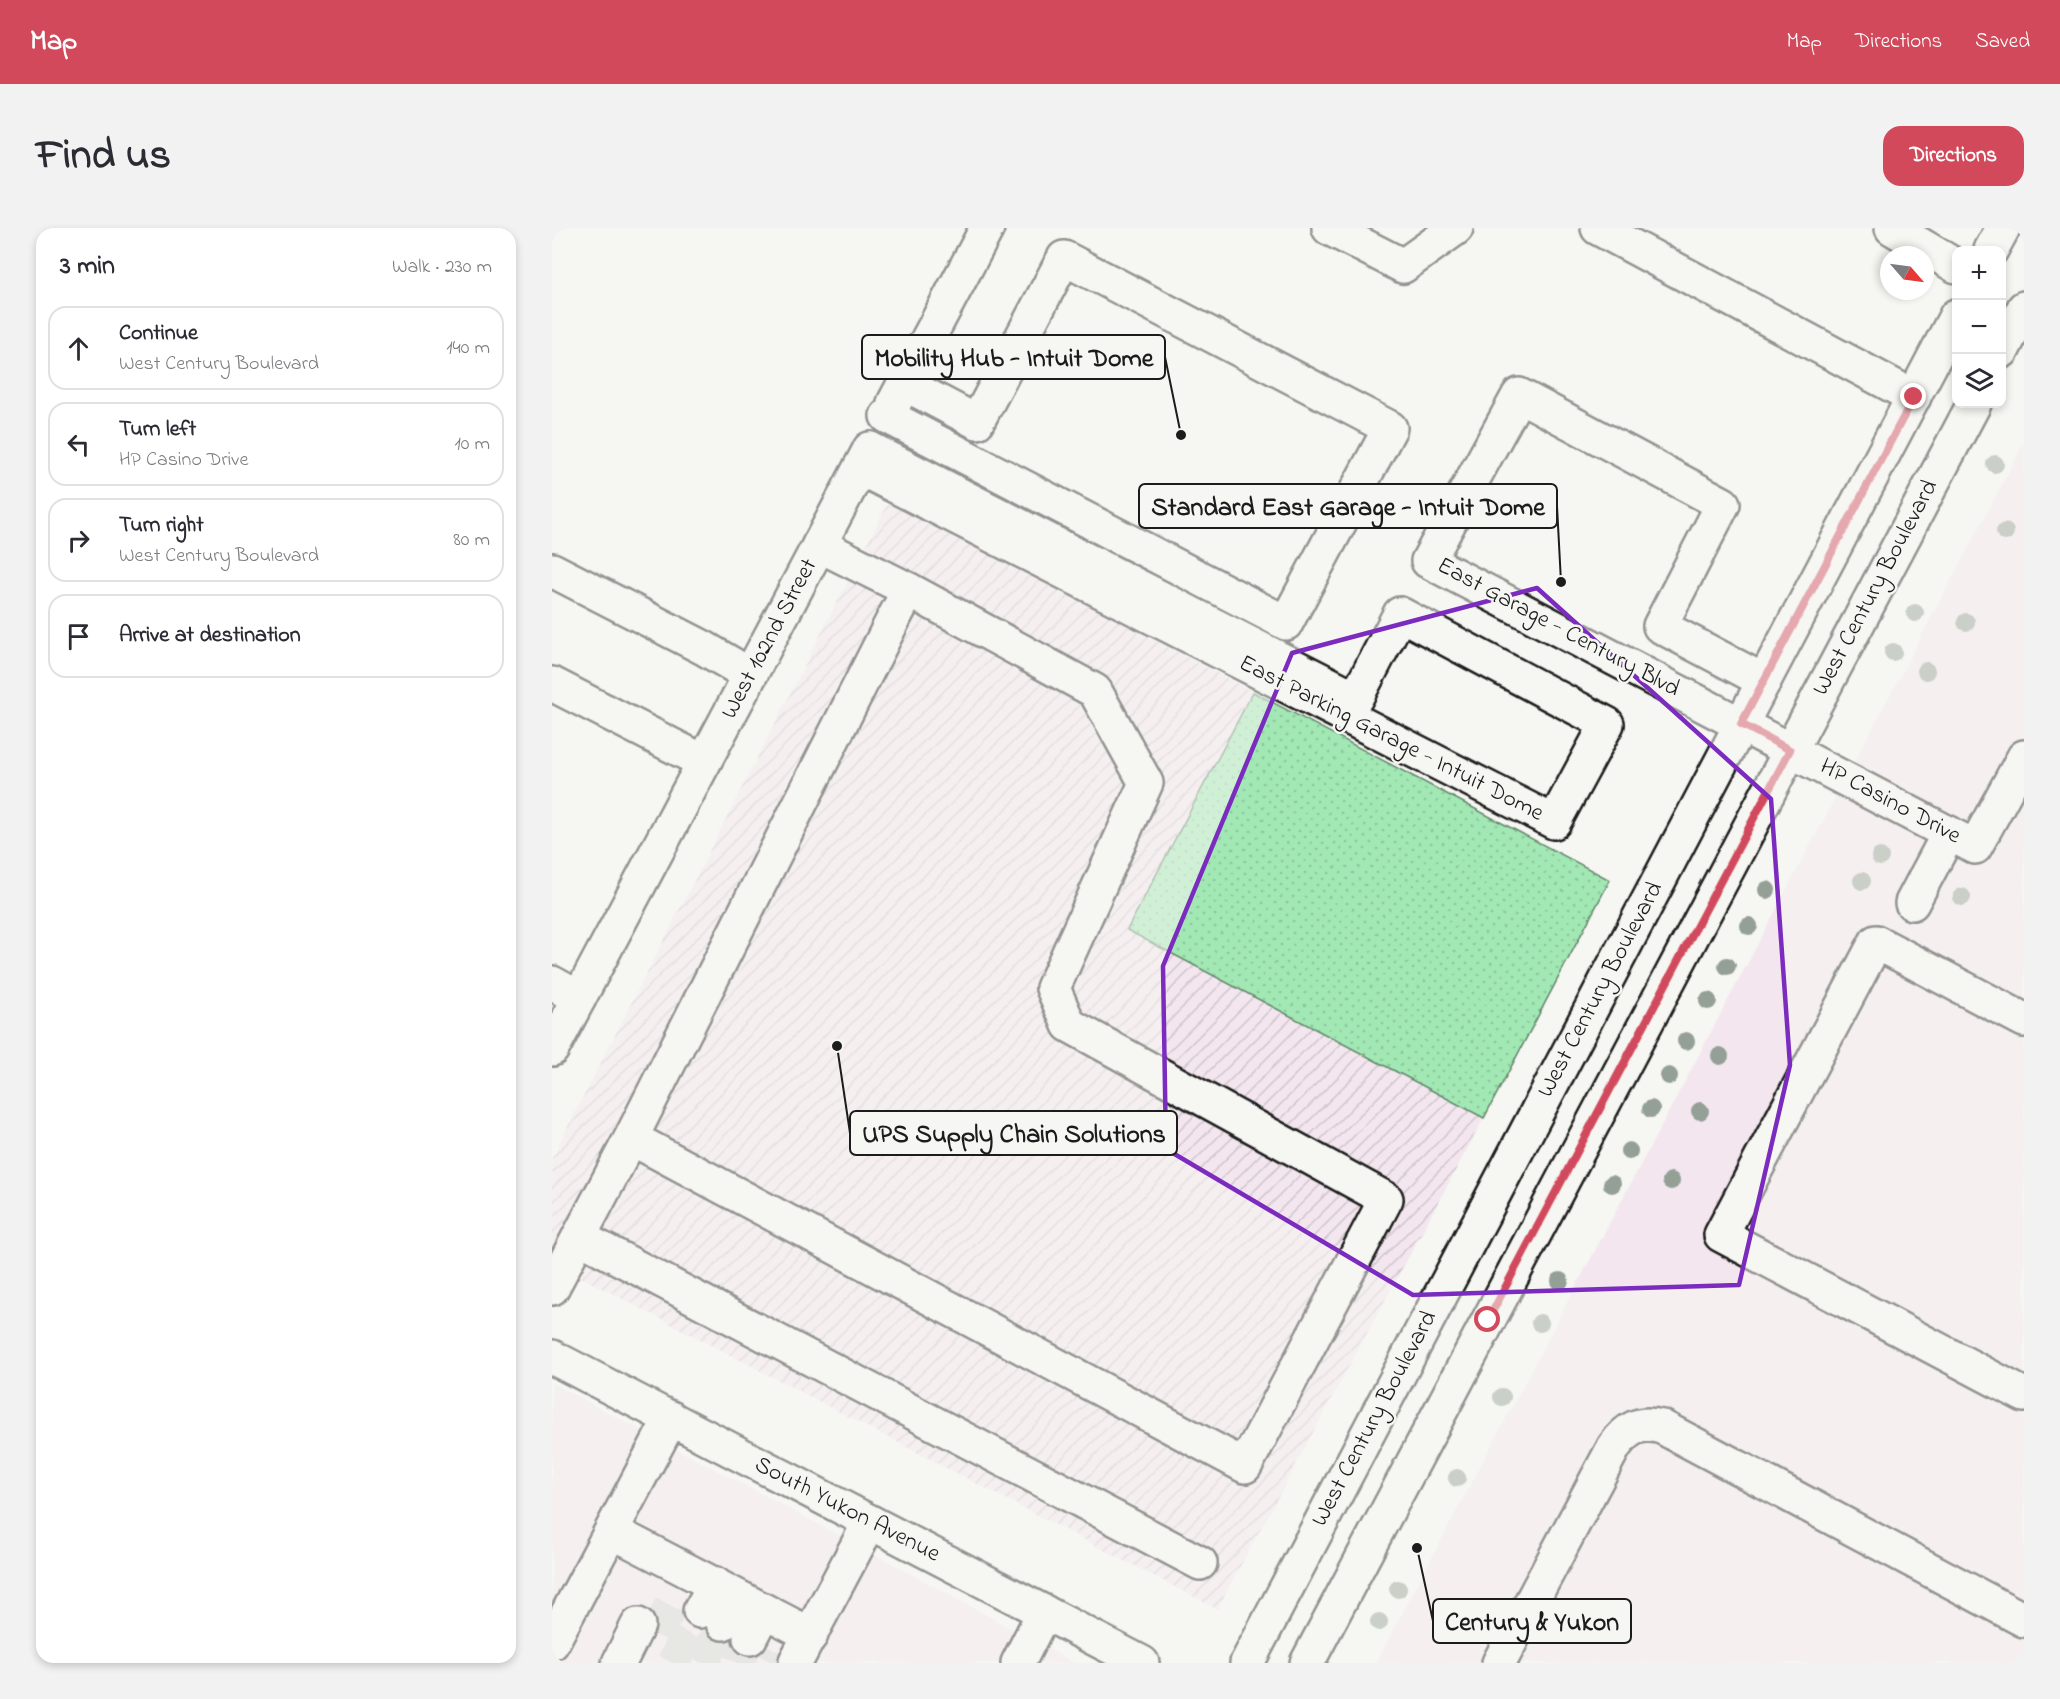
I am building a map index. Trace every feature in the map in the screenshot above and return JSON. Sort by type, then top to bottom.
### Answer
[{"type":"main road","name":"West 102nd Street","points":[[552,1049],[566,991],[704,762],[987,228]]},
{"type":"main road","points":[[1329,228],[1403,266],[1456,228]]},
{"type":"main road","points":[[1598,228],[1914,397]]},
{"type":"main road","points":[[1892,228],[1952,264]]},
{"type":"main road","points":[[1993,246],[2003,228]]},
{"type":"main road","points":[[887,416],[1286,623],[1390,428],[1064,258],[976,422],[905,384]]},
{"type":"main road","points":[[2006,342],[2024,308]]},
{"type":"main road","name":"West Century Boulevard","points":[[1247,1663],[1952,324]]},
{"type":"main road","name":"East Garage - Century Blvd","points":[[1741,724],[1428,561],[1519,395],[1723,504],[1660,626],[1764,681]]},
{"type":"main road","name":"West Century Boulevard","points":[[1307,1663],[1972,408]]},
{"type":"main road","name":"East Parking Garage - Intuit Dome","points":[[865,459],[1356,698],[1400,614],[1607,724],[1554,822],[865,459]]},
{"type":"main road","points":[[631,1138],[1245,1466],[1386,1199],[1069,1025],[1053,988],[1146,783],[1095,691],[909,590],[819,545]]},
{"type":"main road","points":[[552,570],[704,648],[750,675]]},
{"type":"main road","points":[[552,1288],[631,1138],[909,590]]},
{"type":"main road","points":[[552,684],[704,762]]},
{"type":"main road","name":"HP Casino Drive","points":[[1741,724],[1962,840]]},
{"type":"main road","points":[[1912,903],[2022,759]]},
{"type":"main road","points":[[2024,1020],[1876,942],[1721,1235],[2024,1395]]},
{"type":"main road","points":[[579,1238],[1200,1563]]},
{"type":"main road","name":"South Yukon Avenue","points":[[552,1357],[1142,1663]]},
{"type":"main road","points":[[552,1643],[560,1617],[613,1532],[671,1418]]},
{"type":"main road","points":[[1499,1663],[1614,1447],[1633,1427],[1647,1423],[1662,1427],[2024,1620]]},
{"type":"main road","points":[[613,1532],[737,1613],[870,1522]]},
{"type":"main road","points":[[1018,1663],[1044,1612]]},
{"type":"main road","points":[[558,1663],[565,1651],[560,1617]]},
{"type":"main road","points":[[619,1663],[647,1630],[640,1663]]},
{"type":"highlighted area","points":[[1537,588],[1771,799],[1790,1065],[1739,1285],[1413,1295],[1166,1149],[1163,966],[1292,653]]},
{"type":"shaded area","points":[[2024,443],[2024,1663],[1376,1663]]},
{"type":"shaded area","points":[[889,501],[1253,692],[1128,930],[1484,1118],[1217,1609],[552,1262],[552,1158]]},
{"type":"shaded area","points":[[552,1383],[887,1561],[1074,1663],[552,1663]]},
{"type":"green space","points":[[1253,692],[1610,880],[1484,1118],[1127,930]]},
{"type":"tunnel","points":[[656,1635],[676,1596]]},
{"type":"tunnel","points":[[673,1663],[700,1611]]},
{"type":"tunnel","points":[[702,1663],[723,1623]]},
{"type":"tunnel","points":[[737,1663],[750,1638]]},
{"type":"tunnel","points":[[773,1663],[779,1652]]},
{"type":"place","name":"Mobility Hub - Intuit Dome","points":[[1181,435]]},
{"type":"place","name":"Standard East Garage - Intuit Dome","points":[[1561,582]]},
{"type":"place","name":"UPS Supply Chain Solutions","points":[[837,1046]]},
{"type":"place","name":"Century & Yukon","points":[[1417,1548]]},
{"type":"route","points":[[1488,1320],[1790,750],[1741,724],[1914,397]]}]
